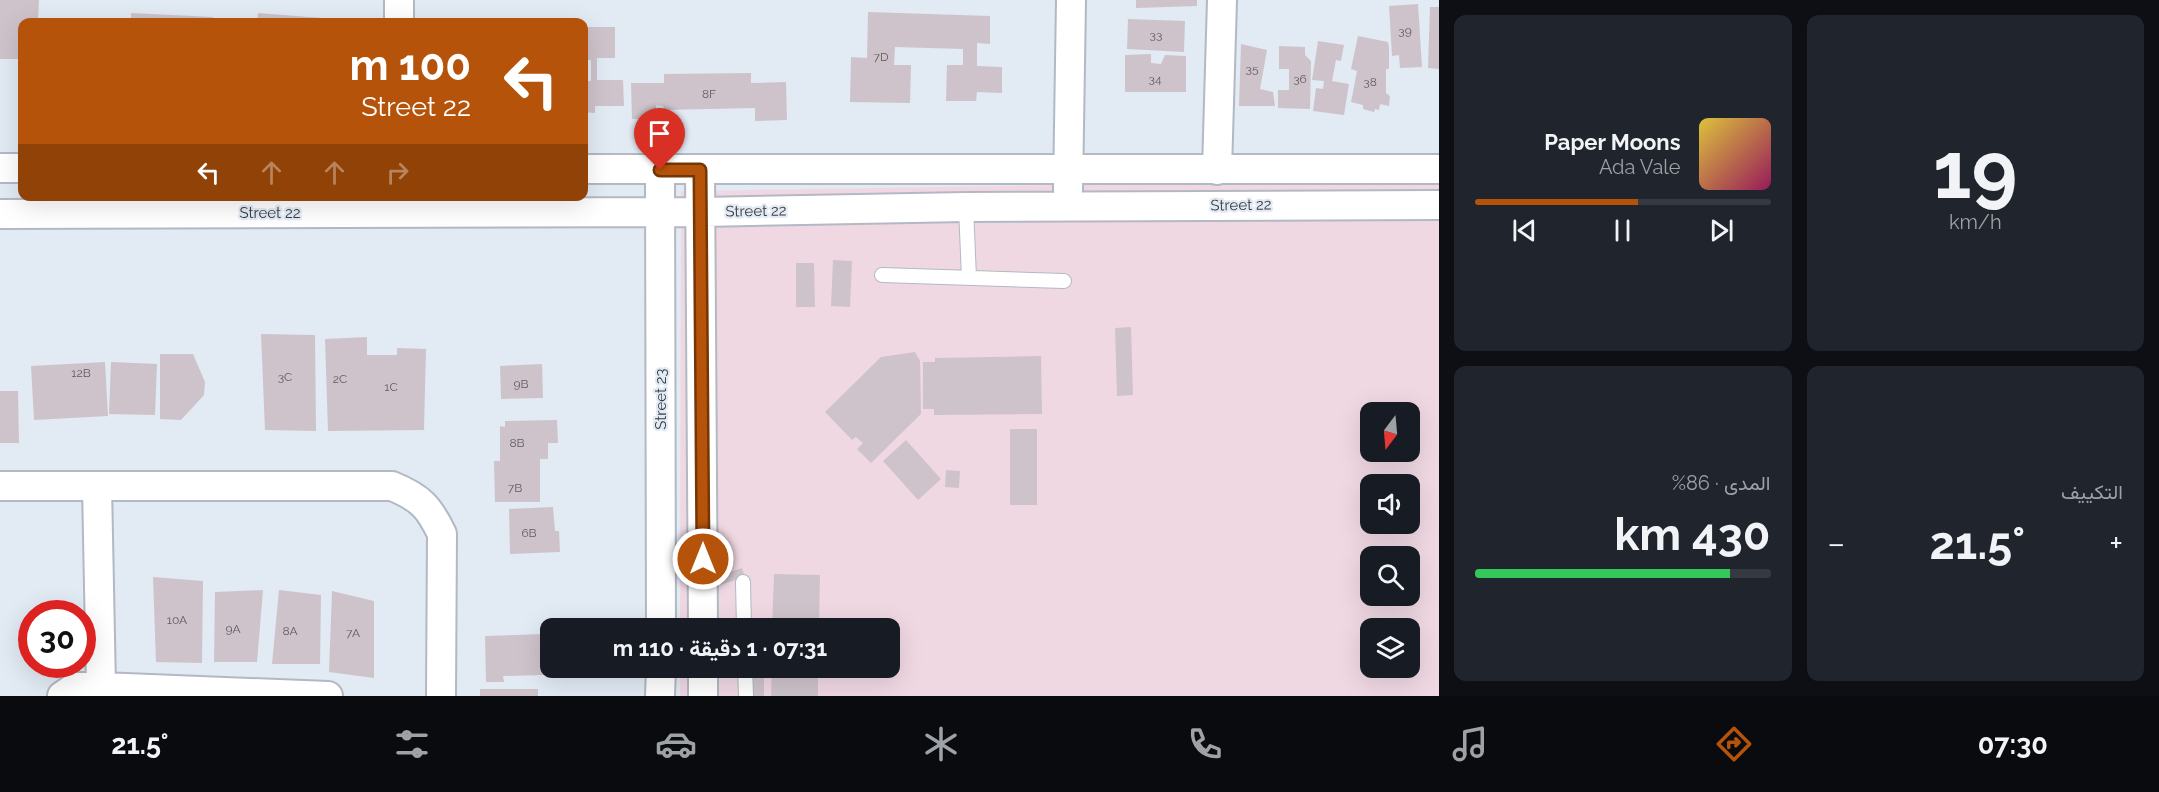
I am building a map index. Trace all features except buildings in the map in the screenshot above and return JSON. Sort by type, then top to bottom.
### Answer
[{"type":"street","points":[[399,0],[399,18]]},
{"type":"street","points":[[1067,206],[1071,0]]},
{"type":"street","points":[[1217,170],[1222,0]]},
{"type":"street","points":[[0,168],[18,168]]},
{"type":"street","points":[[588,170],[1439,169]]},
{"type":"street","name":"Street 23","points":[[660,170],[661,618]]},
{"type":"street","points":[[700,170],[703,618]]},
{"type":"street","name":"Street 22","points":[[0,214],[702,212],[1067,206],[1439,205]]},
{"type":"street","points":[[0,486],[392,486],[415,495],[431,512],[442,534],[441,696]]},
{"type":"street","points":[[97,486],[101,687]]},
{"type":"street","points":[[660,696],[661,678]]},
{"type":"street","points":[[703,678],[703,696]]},
{"type":"street","points":[[62,696],[75,687],[328,696]]},
{"type":"lane","points":[[966,207],[969,278]]},
{"type":"lane","points":[[882,275],[1064,281]]},
{"type":"lane","points":[[743,582],[744,618]]},
{"type":"lane","points":[[745,678],[746,696]]},
{"type":"shaded area","points":[[1439,179],[1439,696],[680,696],[680,678],[900,678],[900,618],[680,618],[681,191]]},
{"type":"route","points":[[660,170],[700,170],[703,559]]}]
